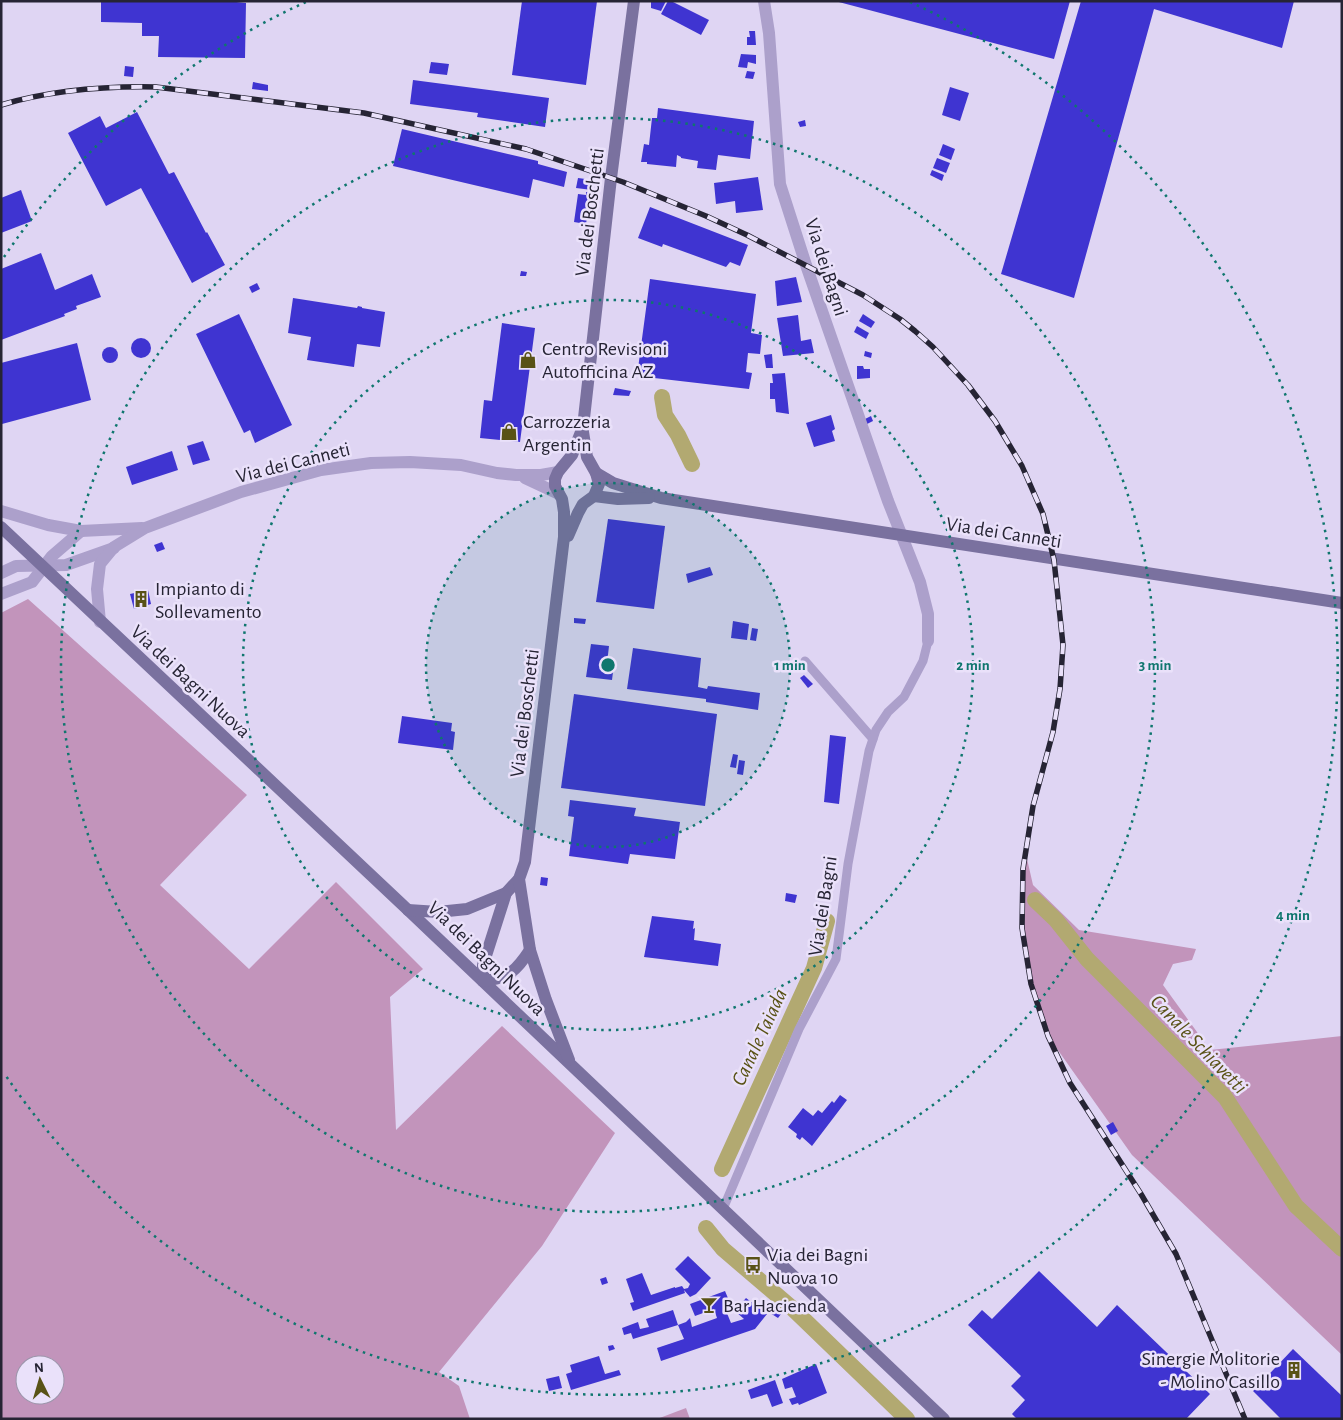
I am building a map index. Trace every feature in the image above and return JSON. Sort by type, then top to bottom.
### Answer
[{"type":"street","name":"Via dei Boschetti","points":[[563,550],[572,525],[583,504],[594,496],[599,484],[586,452],[583,427],[611,178],[634,1]]},
{"type":"street","name":"Via dei Bagni","points":[[764,1],[769,33],[780,184],[806,265],[888,501],[920,582],[928,614],[928,641]]},
{"type":"street","name":"Via dei Boschetti","points":[[408,910],[438,912],[467,909],[506,893],[519,880],[525,862],[563,550],[565,524],[560,496],[555,486],[562,468],[572,456],[583,427]]},
{"type":"street","name":"Via dei Canneti","points":[[1,573],[16,566],[66,565],[114,548],[145,528],[241,492],[321,470],[370,463],[410,462],[461,465],[516,475],[540,475],[562,468]]},
{"type":"street","points":[[562,468],[579,462],[593,470]]},
{"type":"street","name":"Via dei Canneti","points":[[593,470],[613,483],[661,498],[1342,603]]},
{"type":"street","name":"Via dei Canneti","points":[[516,475],[538,483],[560,496]]},
{"type":"street","points":[[560,496],[568,503],[583,504]]},
{"type":"street","name":"Via dei Canneti","points":[[594,496],[618,499],[661,498]]},
{"type":"street","name":"Via dei Canneti","points":[[1,511],[48,525],[82,531],[145,528]]},
{"type":"street","name":"Via dei Bagni Nuova","points":[[1,527],[570,1063],[944,1419]]},
{"type":"street","points":[[1,594],[32,582],[42,566],[82,531]]},
{"type":"street","name":"Via dei Canneti","points":[[100,622],[97,589],[100,564],[114,548]]},
{"type":"street","name":"Via dei Boschetti","points":[[519,880],[530,950],[546,1000],[570,1063]]},
{"type":"street","name":"Via dei Boschetti","points":[[483,981],[483,964],[506,893]]},
{"type":"street","points":[[483,981],[499,979],[513,973],[530,950]]},
{"type":"lane","points":[[805,661],[874,734],[888,712],[904,696],[923,661],[928,641]]},
{"type":"lane","name":"Via dei Bagni","points":[[723,1209],[800,1029],[836,959],[848,864],[869,751],[874,734]]},
{"type":"shaded area","points":[[28,599],[247,795],[160,885],[249,969],[336,882],[423,969],[390,997],[396,1130],[502,1026],[615,1133],[542,1246],[439,1372],[459,1386],[470,1419],[1,1419],[1,613]]},
{"type":"shaded area","points":[[1025,850],[1033,885],[1079,930],[1196,949],[1192,960],[1173,964],[1163,985],[1210,1050],[1342,1036],[1342,1355],[1132,1155],[1048,1036],[1031,984],[1024,947],[1021,888]]},
{"type":"shaded area","points":[[686,1408],[690,1419],[657,1419]]},
{"type":"building","points":[[101,1],[227,1],[246,3],[245,58],[158,57],[159,36],[142,36],[142,23],[101,22]]},
{"type":"building","points":[[522,1],[597,1],[586,85],[512,75]]},
{"type":"building","points":[[651,1],[666,1],[661,11],[651,8]]},
{"type":"building","points":[[668,1],[709,20],[701,35],[661,14]]},
{"type":"building","points":[[835,1],[1070,1],[1054,59]]},
{"type":"building","points":[[1081,1],[1294,1],[1282,48],[1154,9],[1074,298],[1001,274]]},
{"type":"building","points":[[749,31],[755,31],[756,45],[747,45],[747,37],[750,37]]},
{"type":"building","points":[[741,54],[756,55],[756,64],[748,62],[747,68],[738,67]]},
{"type":"building","points":[[431,62],[449,64],[447,75],[429,73]]},
{"type":"building","points":[[125,66],[134,67],[133,77],[124,76]]},
{"type":"building","points":[[747,71],[755,72],[753,79],[745,78]]},
{"type":"building","points":[[413,80],[549,98],[545,127],[477,117],[478,113],[410,104]]},
{"type":"building","points":[[253,82],[268,85],[268,91],[252,89]]},
{"type":"building","points":[[950,87],[969,93],[960,121],[942,115]]},
{"type":"building","points":[[658,108],[754,121],[750,159],[718,155],[716,170],[697,168],[698,161],[681,158],[677,155],[676,167],[641,162],[644,144],[649,145],[652,118],[657,118]]},
{"type":"building","points":[[137,112],[169,174],[174,172],[225,265],[192,283],[141,188],[106,206],[68,133],[100,116],[106,128]]},
{"type":"building","points":[[805,120],[806,126],[800,127],[798,122]]},
{"type":"building","points":[[402,129],[538,161],[538,164],[567,172],[564,187],[533,179],[529,198],[393,166]]},
{"type":"building","points":[[943,144],[955,149],[951,160],[939,155]]},
{"type":"building","points":[[937,158],[950,163],[946,173],[933,168]]},
{"type":"building","points":[[932,170],[944,175],[942,181],[930,175]]},
{"type":"building","points":[[758,177],[763,210],[736,213],[735,201],[716,204],[714,183]]},
{"type":"building","points":[[578,178],[593,180],[592,190],[576,188]]},
{"type":"building","points":[[21,190],[32,221],[1,233],[1,198]]},
{"type":"building","points":[[586,192],[591,193],[586,224],[574,222],[578,194],[586,195]]},
{"type":"building","points":[[650,207],[748,245],[740,266],[730,262],[726,267],[663,244],[662,247],[638,238]]},
{"type":"building","points":[[41,253],[55,290],[92,274],[101,297],[76,306],[77,309],[64,314],[65,316],[1,340],[1,269]]},
{"type":"building","points":[[521,271],[527,272],[526,276],[520,276]]},
{"type":"building","points":[[796,277],[802,302],[777,306],[775,281]]},
{"type":"building","points":[[650,279],[756,294],[751,333],[762,335],[760,354],[748,353],[746,372],[752,373],[749,389],[637,376]]},
{"type":"building","points":[[257,283],[260,289],[252,293],[249,287]]},
{"type":"building","points":[[293,298],[357,308],[358,306],[385,312],[380,347],[357,344],[354,367],[307,360],[311,337],[288,333]]},
{"type":"building","points":[[239,314],[292,425],[255,443],[250,430],[244,433],[196,334]]},
{"type":"building","points":[[863,314],[875,322],[871,328],[859,321]]},
{"type":"building","points":[[798,315],[801,341],[811,339],[814,353],[783,356],[777,318]]},
{"type":"building","points":[[502,323],[535,328],[520,442],[480,438],[484,400],[492,401]]},
{"type":"building","points":[[857,326],[869,333],[866,339],[854,332]]},
{"type":"building","points":[[141,338],[148,341],[151,348],[148,355],[141,358],[134,355],[131,348],[134,341]]},
{"type":"building","points":[[77,343],[91,400],[2,424],[1,363]]},
{"type":"building","points":[[107,347],[113,347],[118,352],[116,361],[107,363],[102,358],[102,352]]},
{"type":"building","points":[[865,351],[872,353],[871,358],[864,356]]},
{"type":"building","points":[[772,354],[773,368],[766,368],[764,355]]},
{"type":"building","points":[[857,366],[870,369],[870,378],[857,379]]},
{"type":"building","points":[[785,373],[789,414],[776,412],[775,399],[770,399],[770,383],[773,383],[772,374]]},
{"type":"building","points":[[615,388],[631,391],[629,396],[613,395]]},
{"type":"building","points":[[831,415],[835,429],[832,431],[835,441],[814,447],[806,423]]},
{"type":"building","points":[[871,416],[873,421],[865,425],[863,420]]},
{"type":"building","points":[[203,441],[210,460],[193,465],[187,446]]},
{"type":"building","points":[[172,451],[178,470],[132,485],[126,467]]},
{"type":"building","points":[[608,519],[665,526],[654,609],[596,602]]},
{"type":"building","points":[[162,542],[165,549],[157,552],[154,545]]},
{"type":"building","points":[[710,567],[713,575],[688,583],[686,574]]},
{"type":"building","name":"Impianto di Sollevamento","points":[[148,590],[151,604],[134,609],[130,594]]},
{"type":"building","points":[[574,618],[586,619],[585,624],[574,623]]},
{"type":"building","points":[[733,621],[749,624],[747,640],[731,638]]},
{"type":"building","points":[[752,628],[758,629],[756,641],[750,640]]},
{"type":"building","points":[[591,644],[609,646],[606,672],[613,672],[612,680],[586,677]]},
{"type":"building","points":[[633,648],[701,658],[698,687],[707,689],[708,686],[760,693],[758,710],[706,702],[706,699],[627,689]]},
{"type":"building","points":[[804,675],[813,684],[808,688],[800,678]]},
{"type":"building","points":[[574,694],[717,714],[705,806],[561,788]]},
{"type":"building","points":[[402,716],[452,723],[451,731],[455,732],[453,750],[398,743]]},
{"type":"building","points":[[830,735],[846,737],[839,804],[824,802]]},
{"type":"building","points":[[733,754],[738,755],[736,768],[730,767]]},
{"type":"building","points":[[739,760],[745,761],[743,775],[737,774]]},
{"type":"building","points":[[570,800],[636,808],[634,816],[680,822],[675,859],[630,854],[628,864],[569,856],[574,817],[568,816]]},
{"type":"building","points":[[541,877],[548,878],[547,886],[540,885]]},
{"type":"building","points":[[786,893],[797,895],[795,903],[785,901]]},
{"type":"building","points":[[652,916],[694,921],[694,940],[721,944],[718,966],[644,957]]},
{"type":"building","points":[[840,1095],[847,1100],[812,1146],[802,1137],[800,1140],[796,1137],[797,1134],[788,1127],[803,1108],[813,1116],[818,1110],[822,1113]]},
{"type":"building","points":[[1113,1122],[1118,1131],[1111,1135],[1106,1126]]},
{"type":"building","points":[[688,1256],[711,1278],[696,1294],[690,1297],[684,1290],[685,1293],[633,1311],[630,1303],[634,1302],[626,1279],[642,1273],[651,1295],[675,1287],[682,1286],[684,1289],[688,1288],[690,1284],[675,1269]]},
{"type":"building","points":[[1039,1271],[1097,1327],[1117,1305],[1210,1394],[1186,1419],[1017,1419],[1012,1414],[1025,1400],[1011,1386],[1021,1376],[968,1325],[982,1310],[992,1319]]},
{"type":"building","points":[[606,1277],[608,1283],[602,1285],[600,1279]]},
{"type":"building","points":[[725,1291],[730,1303],[724,1306],[731,1323],[744,1319],[735,1311],[746,1298],[767,1314],[755,1329],[661,1361],[657,1348],[684,1339],[678,1325],[690,1318],[692,1327],[717,1318],[714,1309],[695,1316],[690,1304]]},
{"type":"building","points":[[773,1308],[781,1314],[778,1318],[770,1313]]},
{"type":"building","points":[[673,1310],[678,1325],[633,1339],[631,1333],[624,1335],[622,1328],[638,1322],[640,1329],[649,1327],[646,1319]]},
{"type":"building","points":[[613,1345],[615,1349],[609,1351],[608,1346]]},
{"type":"building","name":"Sinergie Molitorie - Molino Casillo","points":[[1293,1349],[1342,1396],[1342,1419],[1281,1419],[1253,1391]]},
{"type":"building","points":[[599,1356],[605,1374],[619,1370],[621,1375],[571,1390],[566,1374],[572,1372],[570,1365]]},
{"type":"building","points":[[816,1364],[827,1393],[799,1405],[798,1403],[792,1405],[789,1399],[796,1397],[792,1387],[785,1389],[782,1379]]},
{"type":"building","points":[[559,1376],[562,1388],[549,1391],[546,1379]]},
{"type":"building","points":[[775,1380],[783,1403],[772,1407],[767,1394],[751,1399],[748,1390]]},
{"type":"waterway","name":"Canale Schiavetti","points":[[662,397],[665,415],[678,435],[692,464]]},
{"type":"waterway","name":"Canale Schiavetti","points":[[1035,900],[1056,920],[1087,959],[1225,1097],[1296,1206],[1342,1249]]},
{"type":"waterway","name":"Canale Taiada","points":[[722,1169],[814,968],[827,921]]},
{"type":"waterway","name":"Canale Taiada","points":[[706,1228],[723,1249],[792,1308],[907,1419]]},
{"type":"railway","points":[[1,105],[58,92],[117,87],[156,87],[364,113],[526,149],[623,182],[747,235],[863,295],[900,319],[933,347],[968,385],[995,421],[1022,466],[1043,514],[1054,560],[1063,645],[1060,689],[1053,732],[1033,806],[1023,869],[1022,928],[1031,984],[1048,1036],[1070,1083],[1141,1194],[1176,1254],[1245,1419]]},
{"type":"place","name":"Centro Revisioni Autofficina AZ","points":[[528,360]]},
{"type":"place","name":"Carrozzeria Argentin","points":[[509,432]]},
{"type":"place","name":"Impianto di Sollevamento","points":[[141,599]]},
{"type":"place","name":"Via dei Bagni Nuova 10","points":[[753,1265]]},
{"type":"place","name":"Bar Hacienda","points":[[709,1305]]},
{"type":"place","name":"Sinergie Molitorie - Molino Casillo","points":[[1294,1370]]}]
